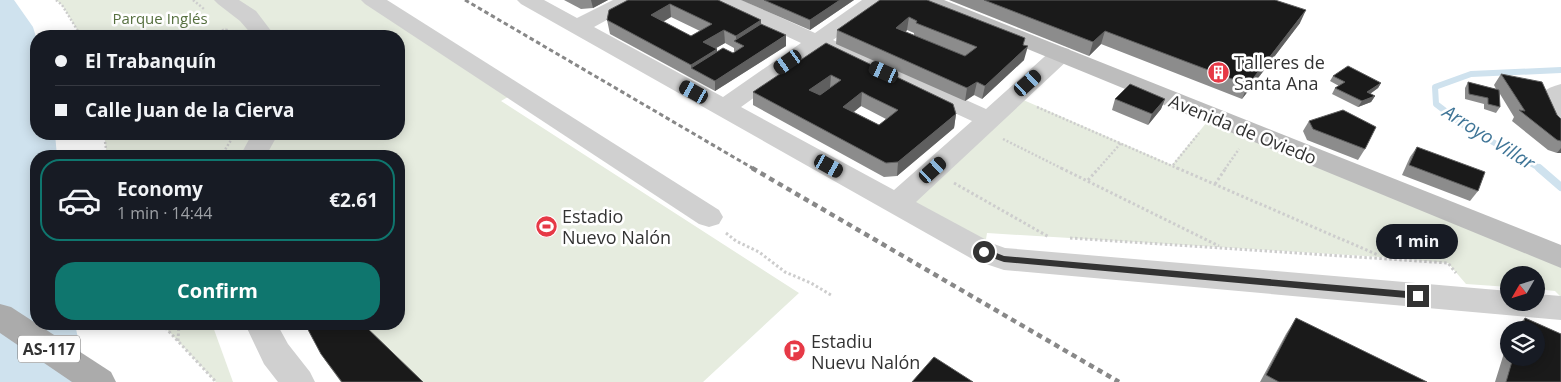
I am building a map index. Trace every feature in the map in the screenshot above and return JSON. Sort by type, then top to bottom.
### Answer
[{"type":"main road","name":"AS-117","points":[[0,316],[99,382]]},
{"type":"street","points":[[225,0],[248,16],[259,30]]},
{"type":"street","points":[[372,0],[709,217]]},
{"type":"street","points":[[528,0],[984,252],[1004,259],[1561,308]]},
{"type":"street","points":[[577,27],[629,0]]},
{"type":"street","points":[[725,0],[817,42],[984,124]]},
{"type":"street","points":[[723,108],[876,0]]},
{"type":"street","name":"Avenida de Oviedo","points":[[925,0],[1561,257]]},
{"type":"street","points":[[897,203],[1061,54]]},
{"type":"street","points":[[1561,91],[1552,95],[1550,108],[1561,128]]},
{"type":"street","points":[[263,330],[276,354],[298,382]]},
{"type":"path","points":[[56,0],[62,5],[77,30]]},
{"type":"path","points":[[1014,96],[1381,257],[1068,238]]},
{"type":"path","points":[[1172,165],[1211,117]]},
{"type":"path","points":[[984,124],[1088,180],[1222,247]]},
{"type":"path","points":[[1215,184],[1250,132]]},
{"type":"path","points":[[1088,180],[1121,143]]},
{"type":"path","points":[[933,170],[1049,237]]},
{"type":"path","points":[[709,217],[736,242],[759,252],[785,272],[811,282],[831,295]]},
{"type":"path","points":[[1040,236],[1059,237]]},
{"type":"path","points":[[167,330],[216,382]]},
{"type":"path","points":[[178,342],[179,330]]},
{"type":"green space","name":"Estadio Nuevo Nalón","points":[[56,0],[372,0],[515,93],[501,101],[799,293],[703,382],[341,382],[325,360],[310,330],[405,330],[405,150],[106,150],[105,140],[405,140],[405,30],[77,30],[62,5]]},
{"type":"green space","points":[[1014,96],[1172,165],[1211,117],[1561,257],[1561,297],[1555,291],[1545,290],[1545,266],[1500,266],[1500,286],[1466,284],[1448,263],[1381,257],[987,233],[984,252],[897,203]]},
{"type":"green space","points":[[168,330],[214,330],[233,382],[216,382]]},
{"type":"water","points":[[0,0],[14,0],[34,30],[30,30],[30,140],[56,140],[56,150],[30,150],[30,330],[76,330],[87,382],[0,382]]},
{"type":"building","points":[[628,0],[718,0],[761,20],[736,36],[724,30],[703,42],[717,49],[691,65],[607,20],[609,10]],"holes":[[[670,4],[712,24],[691,36],[651,15]]]},
{"type":"building","points":[[764,0],[840,0],[810,20]]},
{"type":"building","points":[[880,0],[927,0],[1025,38],[1023,45],[1028,46],[985,86],[977,82],[967,88],[837,30]],"holes":[[[909,17],[917,21],[916,23],[977,47],[965,56],[896,28]]]},
{"type":"building","name":"Talleres de Santa Ana","points":[[984,0],[1275,0],[1306,10],[1248,85],[1105,31],[1093,42]]},
{"type":"building","points":[[761,24],[786,35],[715,81],[691,68],[723,48],[733,53],[744,46],[734,41]]},
{"type":"building","points":[[826,43],[953,104],[956,114],[898,162],[886,163],[753,92]],"holes":[[[831,75],[841,80],[820,95],[809,90]],[[862,92],[869,96],[898,110],[879,125],[843,107]]]},
{"type":"building","points":[[1348,66],[1381,83],[1367,92],[1375,96],[1362,101],[1335,88],[1345,82],[1333,76]]},
{"type":"building","points":[[1501,74],[1542,82],[1557,115],[1561,119],[1561,141],[1557,140],[1519,110],[1525,111]]},
{"type":"building","points":[[1468,82],[1499,90],[1500,107],[1488,104],[1488,98],[1469,94]]},
{"type":"building","points":[[1130,84],[1165,99],[1152,114],[1115,99]]},
{"type":"building","points":[[1343,110],[1376,127],[1365,149],[1313,129],[1309,121]]},
{"type":"building","points":[[1417,147],[1485,172],[1478,191],[1409,165]]},
{"type":"building","points":[[1296,318],[1427,382],[1279,382],[1266,375]]},
{"type":"building","points":[[1545,327],[1561,334],[1561,382],[1506,382],[1511,366],[1545,366]]},
{"type":"building","points":[[308,330],[369,330],[423,382],[342,382],[321,354]]},
{"type":"building","points":[[934,357],[973,382],[912,382]]},
{"type":"waterway","name":"Arroyo Villar","points":[[1541,169],[1466,127],[1436,104],[1435,87],[1471,74],[1561,70]]},
{"type":"waterway","name":"Arroyo Villar","points":[[1539,168],[1561,187]]},
{"type":"railway","points":[[465,0],[754,169]]},
{"type":"railway","points":[[752,168],[1119,382]]},
{"type":"place","name":"Talleres de Santa Ana","points":[[1218,72]]},
{"type":"place","name":"Estadio Nuevo Nalón","points":[[546,226]]},
{"type":"place","name":"Estadiu Nuevu Nalón","points":[[795,351]]},
{"type":"route","points":[[984,252],[1004,259],[1418,296]]},
{"type":"park label","name":"Parque Inglés","points":[[160,18]]}]
